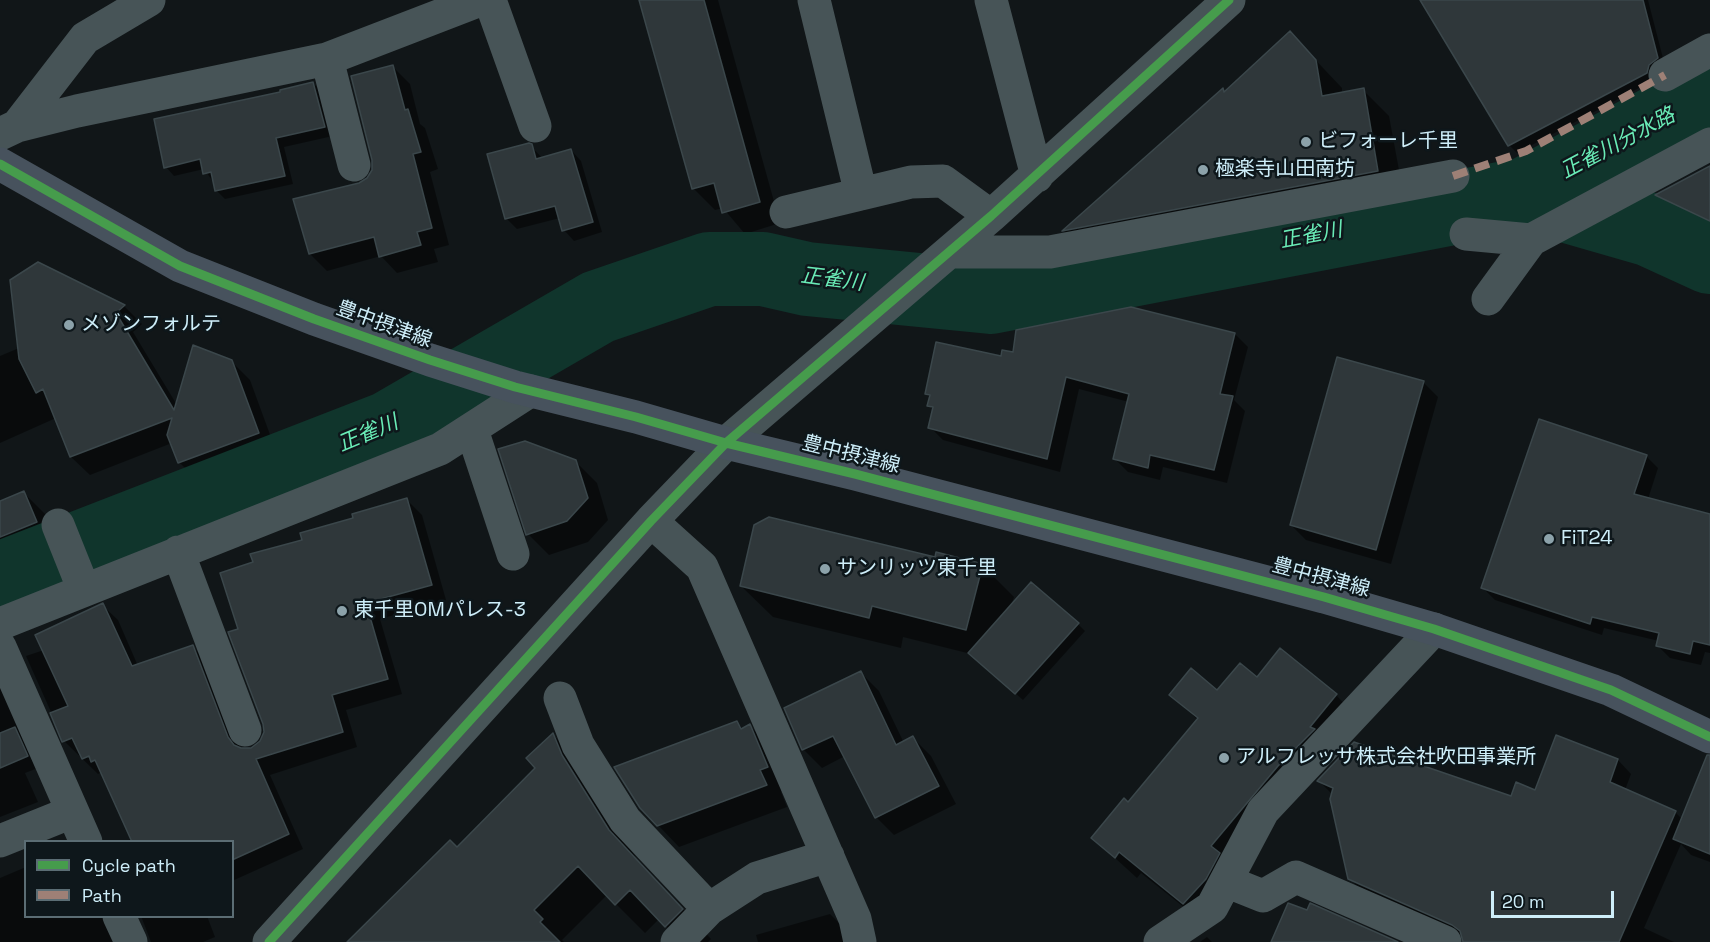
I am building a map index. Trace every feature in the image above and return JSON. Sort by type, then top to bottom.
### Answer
[{"type":"main road","name":"豊中摂津線","points":[[0,164],[180,266],[314,319],[430,360],[522,389],[1312,594],[1434,629],[1611,690],[1710,737]]},
{"type":"street","points":[[8,130],[85,38],[149,0]]},
{"type":"street","points":[[8,130],[77,111],[327,59],[480,0]]},
{"type":"street","points":[[490,0],[536,126]]},
{"type":"street","points":[[814,0],[861,194]]},
{"type":"street","points":[[991,0],[1037,176]]},
{"type":"street","points":[[270,942],[651,520],[726,443],[1037,176],[1211,7]]},
{"type":"street","points":[[1665,75],[1710,50]]},
{"type":"street","points":[[327,59],[354,165]]},
{"type":"street","points":[[1488,299],[1531,240],[1710,144]]},
{"type":"street","points":[[949,252],[1050,252],[1453,176]]},
{"type":"street","points":[[786,212],[911,182],[943,181],[991,216]]},
{"type":"street","points":[[1466,234],[1531,240]]},
{"type":"street","points":[[0,624],[440,449],[472,430],[522,389]]},
{"type":"street","points":[[472,430],[513,554]]},
{"type":"street","points":[[651,520],[702,567],[855,919],[860,942]]},
{"type":"street","points":[[58,525],[84,590]]},
{"type":"street","points":[[178,552],[245,730]]},
{"type":"street","points":[[1160,942],[1212,907],[1228,882],[1263,811],[1434,629]]},
{"type":"street","points":[[0,647],[79,827],[0,841]]},
{"type":"street","points":[[560,698],[578,745],[625,820],[709,909]]},
{"type":"street","points":[[677,942],[709,909],[757,878],[828,856]]},
{"type":"street","points":[[1228,882],[1263,896],[1296,877],[1445,942]]},
{"type":"street","points":[[120,918],[131,942]]},
{"type":"building","points":[[639,0],[704,0],[760,202],[722,213],[714,183],[692,189]]},
{"type":"building","points":[[1420,0],[1643,0],[1658,58],[1649,65],[1647,73],[1508,146]]},
{"type":"building","points":[[1290,31],[1316,60],[1322,96],[1364,88],[1378,171],[1062,231],[1223,88],[1224,92]]},
{"type":"building","points":[[393,65],[405,110],[408,109],[421,152],[413,154],[432,228],[417,232],[421,245],[379,257],[374,237],[309,254],[293,199],[359,183],[367,178],[372,170],[372,160],[351,76]]},
{"type":"building","points":[[313,82],[325,127],[276,138],[285,176],[215,191],[211,172],[203,174],[200,159],[164,168],[154,119],[280,92],[280,90]]},
{"type":"building","points":[[532,144],[536,159],[571,149],[593,222],[562,231],[555,206],[505,219],[487,154]]},
{"type":"building","points":[[1710,166],[1710,221],[1655,195]]},
{"type":"building","points":[[38,262],[125,305],[116,313],[174,410],[193,345],[232,360],[259,433],[178,463],[167,435],[172,418],[70,457],[43,389],[36,393],[19,359],[10,280]]},
{"type":"building","points":[[1131,307],[1235,333],[1220,394],[1233,396],[1214,470],[1150,455],[1148,468],[1113,459],[1129,394],[1066,377],[1047,459],[928,428],[933,407],[927,406],[930,395],[925,394],[936,342],[1001,356],[1002,350],[1013,352],[1016,330]]},
{"type":"building","points":[[1337,357],[1424,381],[1376,550],[1290,525]]},
{"type":"building","points":[[1539,419],[1647,455],[1634,494],[1710,514],[1710,645],[1693,641],[1690,654],[1656,646],[1659,633],[1592,617],[1590,624],[1481,588]]},
{"type":"building","points":[[525,441],[576,460],[588,498],[567,521],[526,535],[498,449]]},
{"type":"building","points":[[24,491],[37,522],[0,537],[0,501]]},
{"type":"building","points":[[407,498],[432,585],[366,603],[388,679],[332,695],[343,732],[256,759],[289,834],[234,859],[234,840],[131,840],[95,760],[91,762],[89,756],[82,759],[72,738],[62,742],[50,713],[68,706],[35,635],[103,603],[132,666],[193,645],[228,737],[234,745],[251,748],[260,741],[264,732],[263,724],[228,632],[238,629],[220,573],[253,562],[250,554],[302,540],[300,533],[353,518],[352,514]]},
{"type":"building","name":"サンリッツ東千里","points":[[769,517],[935,557],[936,552],[983,564],[966,630],[872,606],[869,618],[740,586],[754,525]]},
{"type":"building","points":[[1031,582],[1079,623],[1015,694],[968,653]]},
{"type":"building","name":"アルフレッサ株式会社吹田事業所","points":[[1280,648],[1337,694],[1310,727],[1315,729],[1278,766],[1211,846],[1220,853],[1206,879],[1183,904],[1119,852],[1115,858],[1091,838],[1124,798],[1128,802],[1198,718],[1169,695],[1191,668],[1217,690],[1240,663],[1257,677]]},
{"type":"building","points":[[861,671],[896,745],[913,736],[939,786],[875,818],[833,736],[802,750],[784,708]]},
{"type":"building","points":[[737,721],[741,729],[750,724],[768,767],[760,770],[767,785],[657,826],[640,808],[614,767]]},
{"type":"building","points":[[15,727],[28,756],[0,768],[0,733]]},
{"type":"building","points":[[553,733],[562,755],[609,830],[683,909],[665,927],[630,890],[615,905],[578,866],[534,910],[543,919],[540,922],[560,942],[347,942],[450,840],[457,847],[535,768],[526,758]]},
{"type":"building","points":[[1556,735],[1618,759],[1610,782],[1676,811],[1619,942],[1463,942],[1460,931],[1452,925],[1348,879],[1330,799],[1333,788],[1317,781],[1354,742],[1511,796],[1516,782],[1535,790]]},
{"type":"building","points":[[1707,755],[1710,755],[1710,854],[1673,839]]},
{"type":"building","points":[[1288,903],[1307,910],[1310,903],[1398,942],[1271,942]]},
{"type":"waterway","name":"正雀川分水路","points":[[1526,194],[1710,94]]},
{"type":"waterway","name":"正雀川","points":[[0,579],[389,428],[598,307],[709,269],[763,269],[807,279],[991,297],[1526,194],[1651,230],[1710,257]]},
{"type":"marked path","points":[[1453,176],[1526,151],[1665,75]]},
{"type":"cycle path","points":[[269,942],[651,521],[726,443],[991,216],[1229,0]]},
{"type":"cycle path","points":[[0,164],[180,266],[314,319],[430,360],[515,387],[1324,597],[1434,629],[1611,690],[1710,737]]},
{"type":"place","name":"ビフォーレ千里","points":[[1306,142]]},
{"type":"place","name":"極楽寺山田南坊","points":[[1203,170]]},
{"type":"place","name":"メゾンフォルテ","points":[[69,325]]},
{"type":"place","name":"FiT24","points":[[1549,539]]},
{"type":"place","name":"サンリッツ東千里","points":[[825,569]]},
{"type":"place","name":"東千里OMパレス-3","points":[[342,611]]},
{"type":"place","name":"アルフレッサ株式会社吹田事業所","points":[[1224,758]]}]
